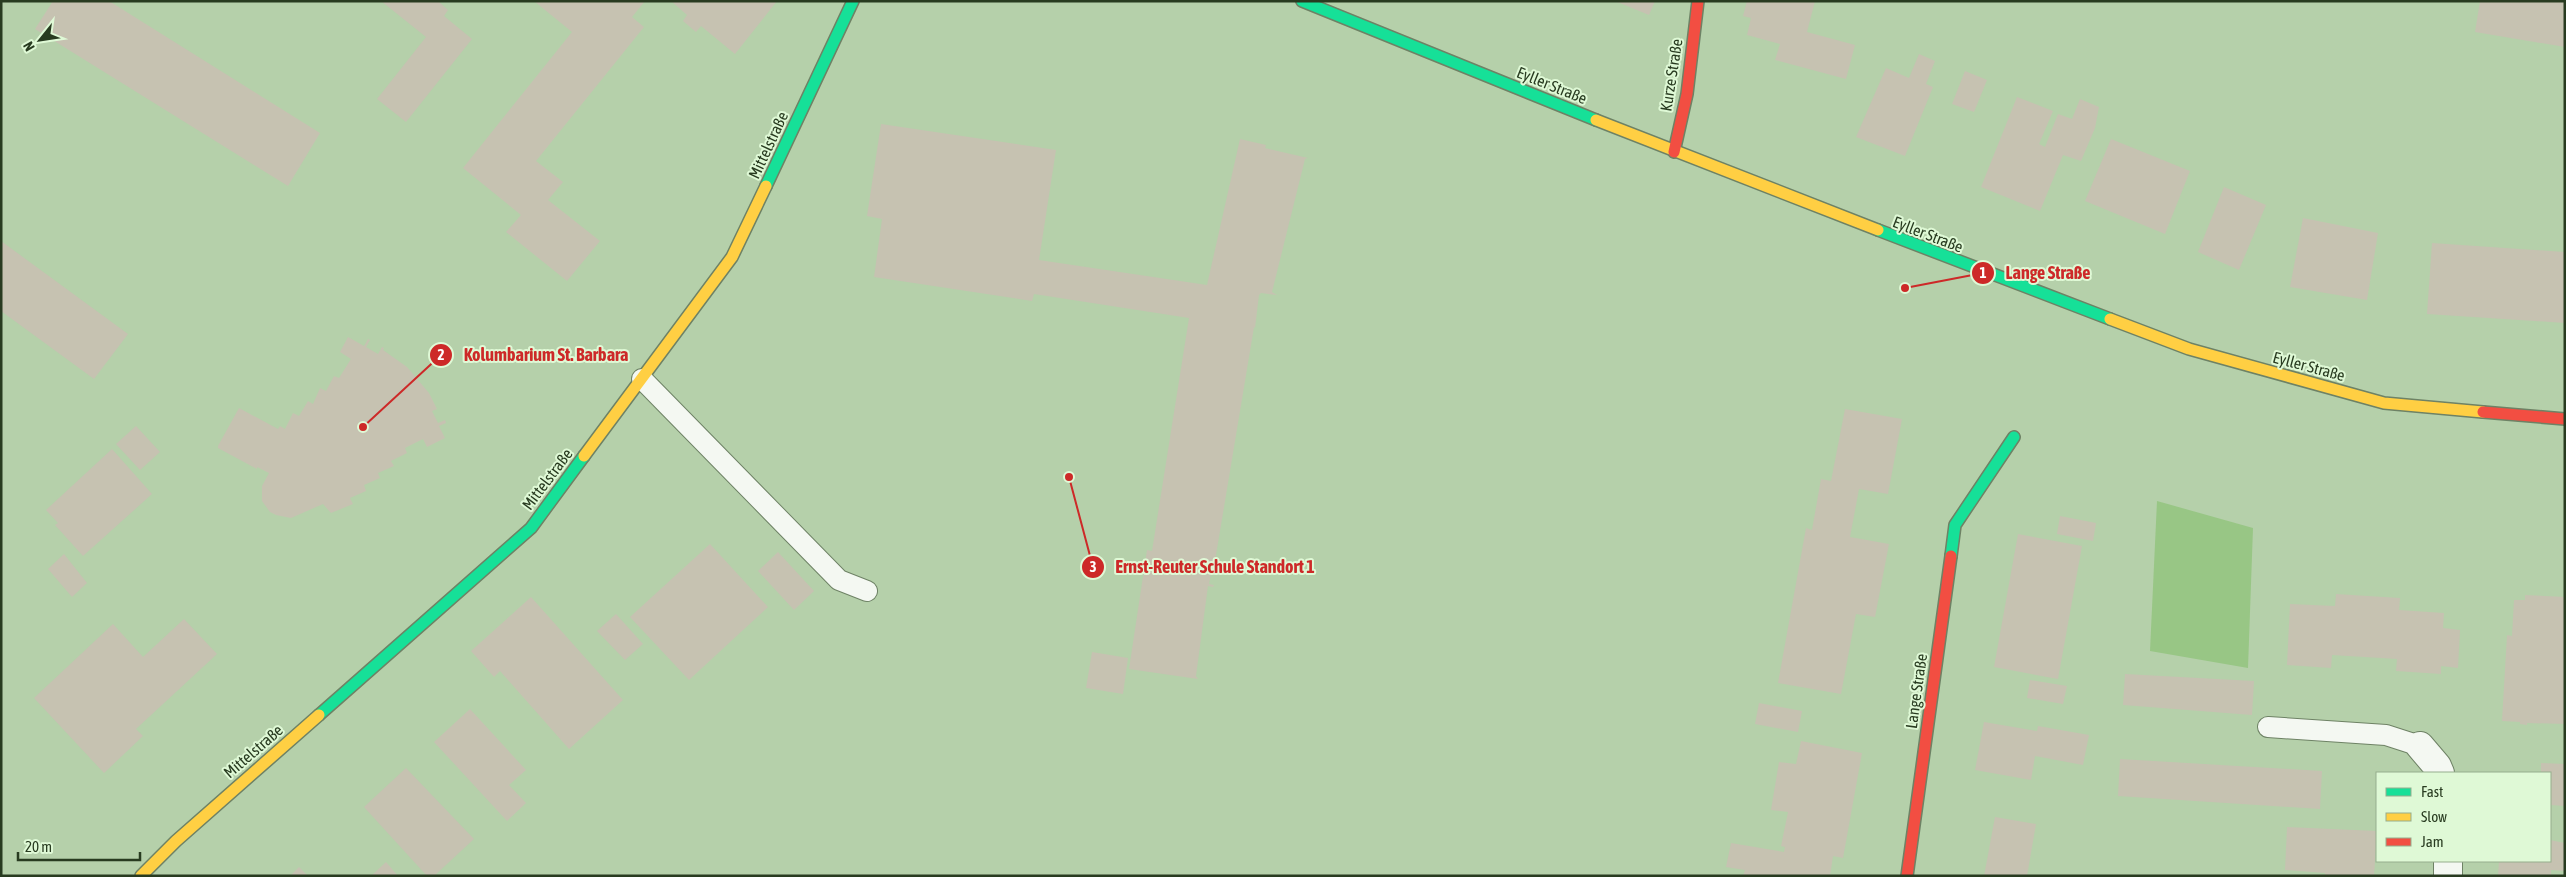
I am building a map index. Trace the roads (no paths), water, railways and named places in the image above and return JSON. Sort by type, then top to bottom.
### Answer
[{"type":"street","name":"Mittelstraße","points":[[141,876],[176,841],[531,528],[732,257],[853,1]]},
{"type":"street","name":"Eyller Straße","points":[[1302,1],[1674,152],[2188,349],[2384,404],[2565,419]]},
{"type":"street","name":"Kurze Straße","points":[[1674,152],[1687,94],[1698,1]]},
{"type":"street","name":"Lange Straße","points":[[1907,876],[1955,525],[2014,437]]},
{"type":"street","points":[[2420,746],[2437,766],[2440,772]]},
{"type":"street","points":[[2448,862],[2448,876]]},
{"type":"lane","points":[[642,379],[840,580],[867,591]]},
{"type":"lane","points":[[2268,727],[2386,735],[2420,746]]},
{"type":"place","name":"Lange Straße","points":[[1905,288]]},
{"type":"place","name":"Kolumbarium St. Barbara","points":[[363,427]]},
{"type":"place","name":"Ernst-Reuter Schule Standort 1","points":[[1069,477]]}]
